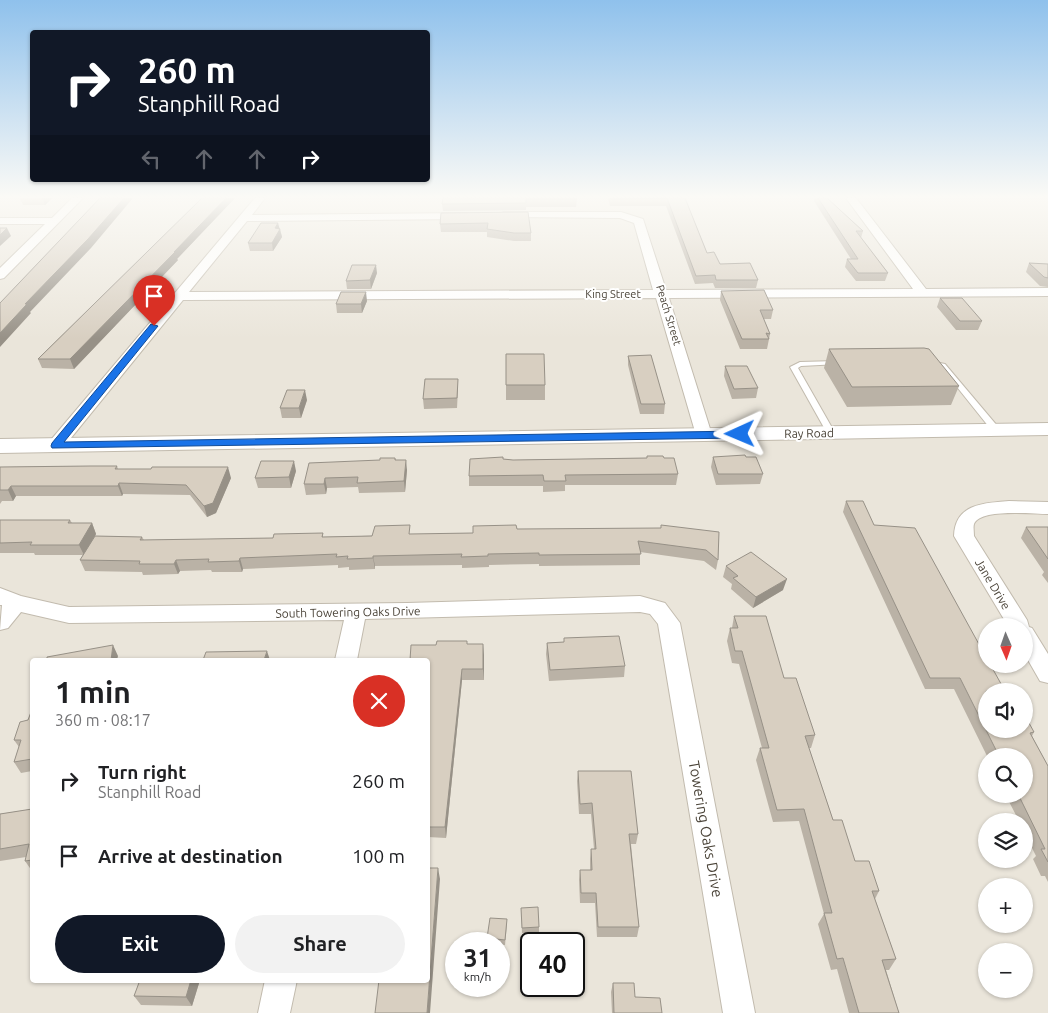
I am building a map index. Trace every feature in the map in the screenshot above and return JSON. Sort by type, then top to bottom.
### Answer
[{"type":"street","points":[[0,275],[30,245]]},
{"type":"street","points":[[56,446],[220,245]]},
{"type":"street","name":"Peach Street","points":[[647,245],[704,435]]},
{"type":"street","points":[[887,245],[923,293]]},
{"type":"street","name":"King Street","points":[[178,296],[1048,292]]},
{"type":"street","name":"Ray Road","points":[[0,446],[1048,430]]},
{"type":"street","name":"Jane Drive","points":[[1014,618],[967,541],[962,528],[965,519],[973,512],[986,509],[1048,508]]},
{"type":"street","points":[[0,622],[8,600]]},
{"type":"street","name":"South Towering Oaks Drive","points":[[8,600],[69,615],[356,612],[640,604],[654,605],[662,611],[669,623],[673,644]]},
{"type":"street","points":[[346,658],[356,612]]},
{"type":"street","name":"Towering Oaks Drive","points":[[673,644],[739,1013]]},
{"type":"street","points":[[1033,649],[1048,674]]},
{"type":"street","points":[[274,1013],[280,983]]},
{"type":"lane","points":[[924,361],[943,365],[996,430]]},
{"type":"lane","points":[[831,433],[794,367],[800,364],[844,363]]},
{"type":"shaded area","points":[[0,245],[1048,245],[1048,1013],[0,1013]]},
{"type":"building","points":[[55,245],[82,245],[25,304],[27,304],[0,333],[0,303]]},
{"type":"building","points":[[154,245],[180,245],[70,359],[38,359]]},
{"type":"building","points":[[685,245],[704,245],[707,253],[714,252],[720,264],[750,263],[758,280],[716,280],[715,275],[696,276]]},
{"type":"building","points":[[849,245],[867,245],[888,273],[858,273],[847,259],[858,259]]},
{"type":"building","points":[[1029,263],[1048,264],[1048,278],[1044,277]]},
{"type":"building","points":[[352,265],[376,265],[370,280],[346,281]]},
{"type":"building","points":[[764,290],[773,310],[760,310],[770,334],[766,333],[769,339],[742,339],[721,291]]},
{"type":"building","points":[[341,292],[366,292],[361,304],[336,304]]},
{"type":"building","points":[[940,298],[962,298],[982,321],[960,321]]},
{"type":"building","points":[[829,349],[929,349],[959,386],[852,387]]},
{"type":"building","points":[[506,354],[544,354],[545,385],[506,385]]},
{"type":"building","points":[[651,355],[665,404],[641,404],[628,356]]},
{"type":"building","points":[[725,366],[747,366],[758,388],[734,389]]},
{"type":"building","points":[[425,379],[458,379],[457,398],[423,399]]},
{"type":"building","points":[[287,390],[305,390],[299,408],[280,408]]},
{"type":"building","points":[[745,455],[746,457],[756,457],[763,474],[718,474],[713,457]]},
{"type":"building","points":[[647,456],[674,458],[678,474],[565,475],[566,481],[544,481],[543,475],[469,476],[470,459],[503,457],[503,459],[513,460],[647,458]]},
{"type":"building","points":[[380,458],[406,460],[404,481],[357,483],[358,477],[325,478],[324,484],[304,484],[309,463],[380,460]]},
{"type":"building","points":[[261,461],[294,461],[289,477],[255,478]]},
{"type":"building","points":[[117,466],[115,469],[228,467],[213,503],[204,506],[186,485],[119,483],[118,486],[11,486],[8,490],[0,490],[0,467]]},
{"type":"building","points":[[846,501],[863,501],[874,525],[915,528],[978,642],[978,673],[995,673],[1001,683],[978,683],[978,714],[960,678],[930,678]]},
{"type":"building","points":[[0,520],[70,520],[68,523],[92,523],[79,545],[30,545],[32,542],[0,543]]},
{"type":"building","points":[[410,525],[409,534],[473,533],[473,526],[516,525],[517,529],[661,528],[661,525],[719,532],[718,560],[706,550],[638,541],[641,554],[539,555],[539,553],[488,554],[488,556],[461,557],[462,554],[373,556],[373,558],[347,559],[348,556],[336,557],[337,554],[240,558],[239,561],[208,562],[209,559],[176,560],[174,564],[139,564],[140,561],[80,560],[95,536],[142,537],[140,540],[273,538],[274,534],[323,533],[322,537],[372,536],[375,526]]},
{"type":"building","points":[[1026,527],[1048,527],[1048,559]]},
{"type":"building","points":[[751,552],[787,579],[756,597],[733,578],[738,576],[726,566]]},
{"type":"building","points":[[734,616],[766,616],[784,678],[796,678],[815,735],[805,736],[833,820],[842,820],[855,861],[869,861],[879,891],[872,891],[896,959],[882,960],[899,1013],[859,1013],[843,958],[837,959],[824,913],[832,913],[804,809],[777,810],[760,748],[769,748],[742,651],[735,651],[730,628],[738,628]]},
{"type":"building","points":[[619,636],[625,666],[550,670],[547,643],[564,642],[564,638]]},
{"type":"building","points":[[437,641],[467,641],[467,644],[483,644],[483,669],[462,669],[445,827],[430,827],[430,658],[410,658],[411,645],[436,645]]},
{"type":"building","points":[[113,645],[111,658],[47,657]]},
{"type":"building","points":[[267,651],[265,658],[204,658],[206,652]]},
{"type":"building","points":[[30,715],[30,759],[14,762],[21,740],[14,740],[20,722],[28,720]]},
{"type":"building","points":[[990,738],[1033,738],[1048,766],[1048,862],[1041,849],[1045,849],[1033,825],[1033,813],[1027,813],[1022,803],[1033,803],[1033,748],[995,748]]},
{"type":"building","points":[[578,771],[631,771],[638,834],[629,834],[639,927],[598,927],[596,893],[581,893],[580,870],[592,870],[591,849],[596,849],[592,803],[580,804]]},
{"type":"building","points":[[30,809],[30,860],[25,861],[29,844],[0,849],[0,814]]},
{"type":"building","points":[[430,868],[438,868],[430,973]]},
{"type":"building","points":[[538,907],[539,927],[522,928],[521,908]]},
{"type":"building","points":[[490,918],[507,919],[506,932],[488,932]]},
{"type":"building","points":[[139,983],[190,983],[186,997],[134,996]]},
{"type":"building","points":[[379,983],[429,983],[427,1013],[375,1013]]},
{"type":"building","points":[[613,983],[634,983],[635,997],[660,998],[662,1013],[614,1013]]},
{"type":"route","points":[[154,326],[56,446],[740,434]]}]
